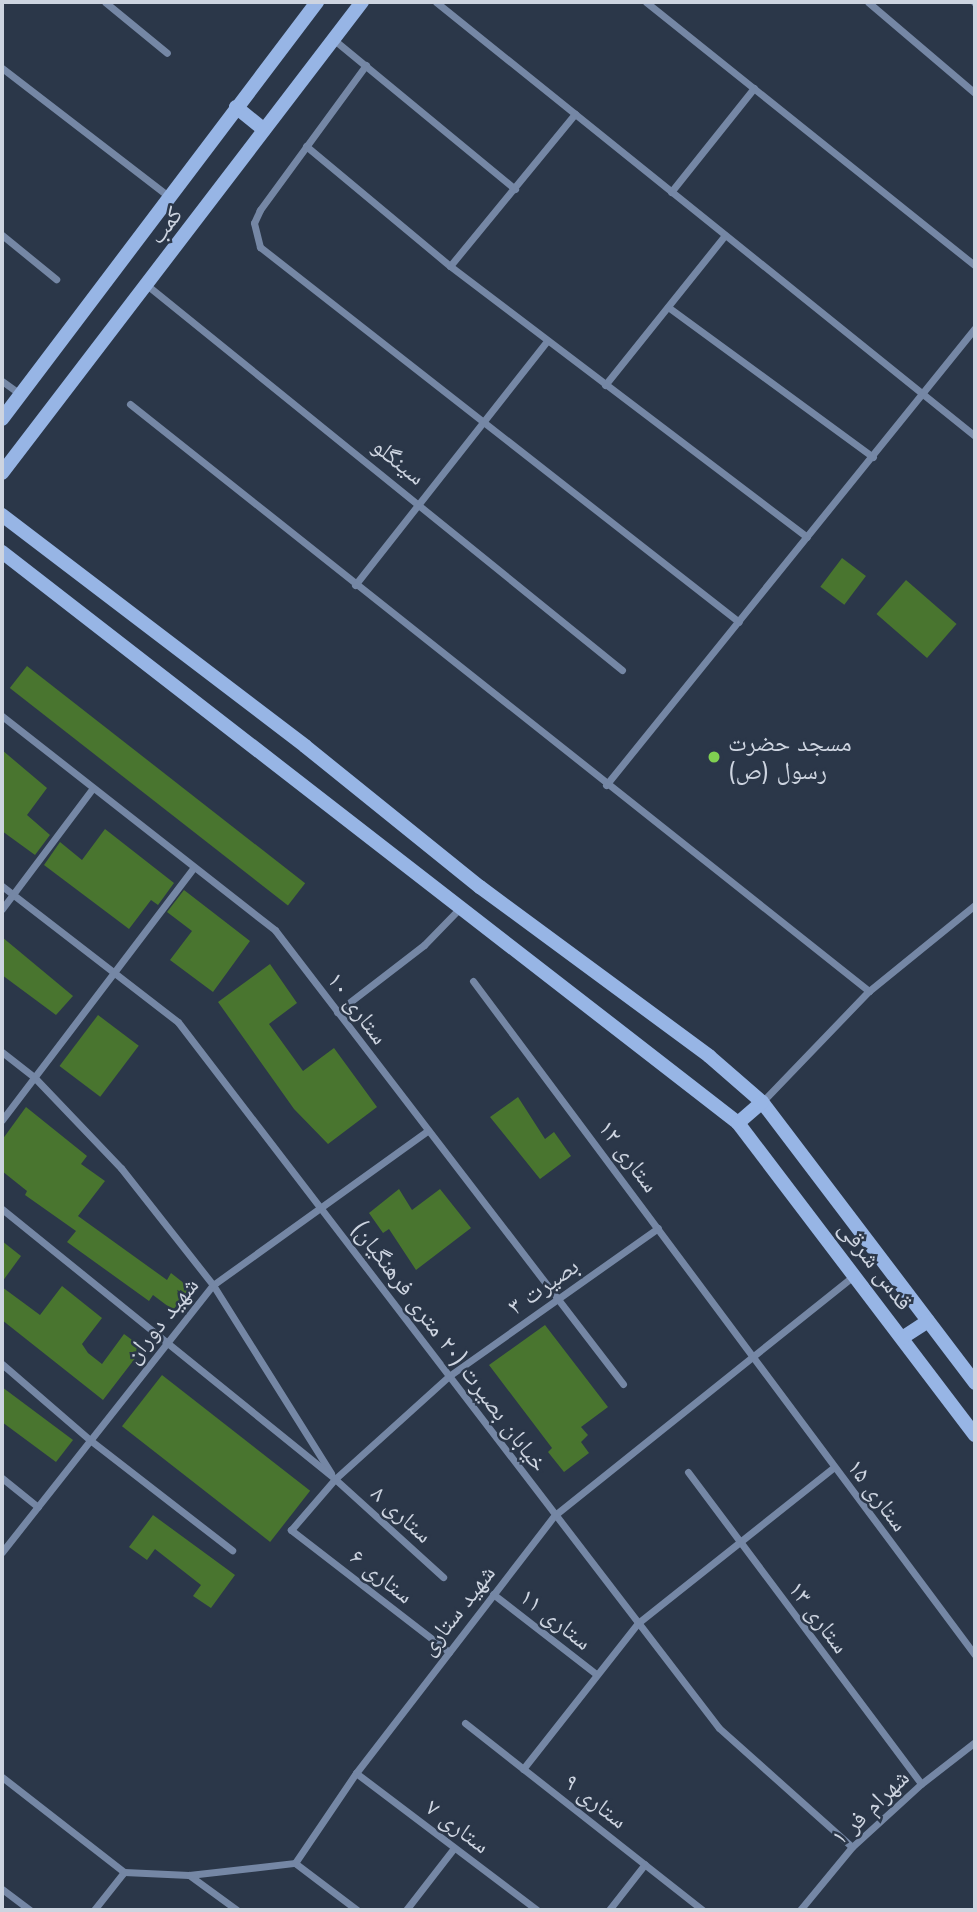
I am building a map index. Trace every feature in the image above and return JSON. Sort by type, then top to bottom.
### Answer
[{"type":"street","points":[[104,2],[167,53]]},
{"type":"street","name":"کمب","points":[[2,419],[317,2]]},
{"type":"street","name":"کمب","points":[[2,473],[148,286],[362,2]]},
{"type":"street","points":[[436,2],[975,436]]},
{"type":"street","points":[[646,2],[975,265]]},
{"type":"street","points":[[868,2],[975,93]]},
{"type":"street","points":[[333,39],[515,189]]},
{"type":"street","points":[[366,65],[306,146],[254,223],[260,247],[739,622]]},
{"type":"street","points":[[2,68],[168,196]]},
{"type":"street","points":[[671,192],[754,88]]},
{"type":"street","points":[[236,107],[264,130]]},
{"type":"street","points":[[450,265],[575,114]]},
{"type":"street","points":[[306,146],[547,341],[807,537]]},
{"type":"street","points":[[605,385],[725,235]]},
{"type":"street","points":[[2,236],[56,279]]},
{"type":"street","name":"سینگلو","points":[[148,286],[419,502],[622,670]]},
{"type":"street","points":[[668,307],[873,457]]},
{"type":"street","points":[[606,785],[923,396],[975,328]]},
{"type":"street","points":[[355,585],[547,341]]},
{"type":"street","points":[[2,381],[20,394]]},
{"type":"street","points":[[130,404],[606,785],[869,990]]},
{"type":"street","points":[[2,515],[305,746],[480,887],[709,1056],[762,1102],[975,1383]]},
{"type":"street","name":"قدس شرقی","points":[[2,552],[458,910],[738,1123],[975,1435]]},
{"type":"street","name":"ستاری ۱۰","points":[[2,716],[275,930],[622,1384]]},
{"type":"street","points":[[2,909],[93,788]]},
{"type":"street","points":[[2,1119],[193,867]]},
{"type":"street","name":"خیابان بصیرت (۲۰ متری فرهنگیان)","points":[[2,886],[178,1022],[719,1728],[852,1847]]},
{"type":"street","points":[[738,1123],[762,1102],[869,990],[975,905]]},
{"type":"street","points":[[337,1012],[424,945],[458,910]]},
{"type":"street","name":"ستاری ۱۲","points":[[473,981],[753,1355]]},
{"type":"street","points":[[2,1052],[34,1077],[121,1168],[213,1284],[335,1479]]},
{"type":"street","name":"شهید دوران","points":[[2,1552],[213,1284],[427,1131]]},
{"type":"street","points":[[2,1209],[335,1479]]},
{"type":"street","name":"بصیرت ۳","points":[[291,1530],[335,1479],[449,1376],[658,1228]]},
{"type":"street","name":"شهید ستاری","points":[[295,1863],[356,1773],[555,1515],[856,1275]]},
{"type":"street","points":[[902,1338],[928,1321]]},
{"type":"street","name":"ستاری ۱۵","points":[[753,1355],[833,1468],[975,1655]]},
{"type":"street","points":[[2,1364],[90,1440],[232,1550]]},
{"type":"street","points":[[523,1769],[638,1623],[833,1468]]},
{"type":"street","name":"ستاری ۱۳","points":[[688,1472],[920,1784]]},
{"type":"street","points":[[2,1478],[38,1507]]},
{"type":"street","name":"ستاری ۸","points":[[335,1479],[443,1577]]},
{"type":"street","name":"ستاری ۶","points":[[291,1530],[449,1652]]},
{"type":"street","name":"ستاری ۱۱","points":[[494,1594],[596,1674]]},
{"type":"street","name":"ستاری ۹","points":[[465,1723],[704,1910]]},
{"type":"street","name":"شهرام فر ۱","points":[[800,1910],[852,1847],[920,1784],[975,1742]]},
{"type":"street","name":"ستاری ۷","points":[[356,1773],[537,1910]]},
{"type":"street","points":[[2,1777],[124,1872],[189,1874],[295,1863],[357,1910]]},
{"type":"street","points":[[406,1910],[454,1848]]},
{"type":"street","points":[[609,1910],[645,1864]]},
{"type":"street","points":[[94,1910],[124,1872]]},
{"type":"street","points":[[189,1874],[237,1910]]},
{"type":"street","points":[[2,1889],[30,1910]]},
{"type":"building","points":[[842,558],[866,576],[844,605],[820,587]]},
{"type":"building","points":[[906,580],[957,624],[927,658],[876,614]]},
{"type":"building","points":[[27,666],[305,883],[288,905],[10,688]]},
{"type":"building","points":[[2,750],[47,788],[27,815],[50,835],[35,855],[2,831]]},
{"type":"building","points":[[105,829],[174,883],[158,905],[151,900],[129,929],[44,865],[60,842],[82,860]]},
{"type":"building","points":[[184,890],[250,941],[213,992],[170,960],[192,931],[167,912]]},
{"type":"building","points":[[2,937],[73,996],[56,1015],[2,975]]},
{"type":"building","points":[[270,964],[297,1003],[269,1024],[303,1071],[334,1048],[377,1107],[328,1144],[294,1109],[218,1002]]},
{"type":"building","points":[[98,1015],[139,1046],[100,1097],[59,1066]]},
{"type":"building","points":[[518,1097],[545,1139],[554,1132],[571,1156],[540,1179],[490,1117]]},
{"type":"building","points":[[26,1107],[87,1156],[81,1164],[105,1181],[78,1216],[167,1280],[171,1273],[190,1288],[173,1310],[153,1295],[149,1301],[67,1242],[76,1231],[25,1195],[27,1191],[2,1171],[2,1140]]},
{"type":"building","points":[[399,1189],[412,1210],[440,1189],[471,1228],[416,1270],[389,1229],[383,1233],[369,1213]]},
{"type":"building","points":[[2,1241],[21,1256],[2,1282]]},
{"type":"building","points":[[62,1286],[102,1318],[82,1344],[88,1353],[102,1364],[124,1334],[143,1348],[103,1400],[2,1320],[2,1287],[40,1315]]},
{"type":"building","points":[[545,1325],[608,1407],[581,1427],[588,1435],[581,1442],[589,1453],[564,1472],[548,1452],[552,1448],[489,1365]]},
{"type":"building","points":[[162,1375],[310,1491],[270,1542],[122,1426]]},
{"type":"building","points":[[2,1387],[73,1440],[56,1462],[2,1422]]},
{"type":"building","points":[[153,1515],[235,1575],[211,1608],[193,1596],[201,1585],[155,1549],[147,1560],[129,1547]]},
{"type":"place","name":"مسجد حضرت رسول (ص)","points":[[714,757]]}]
